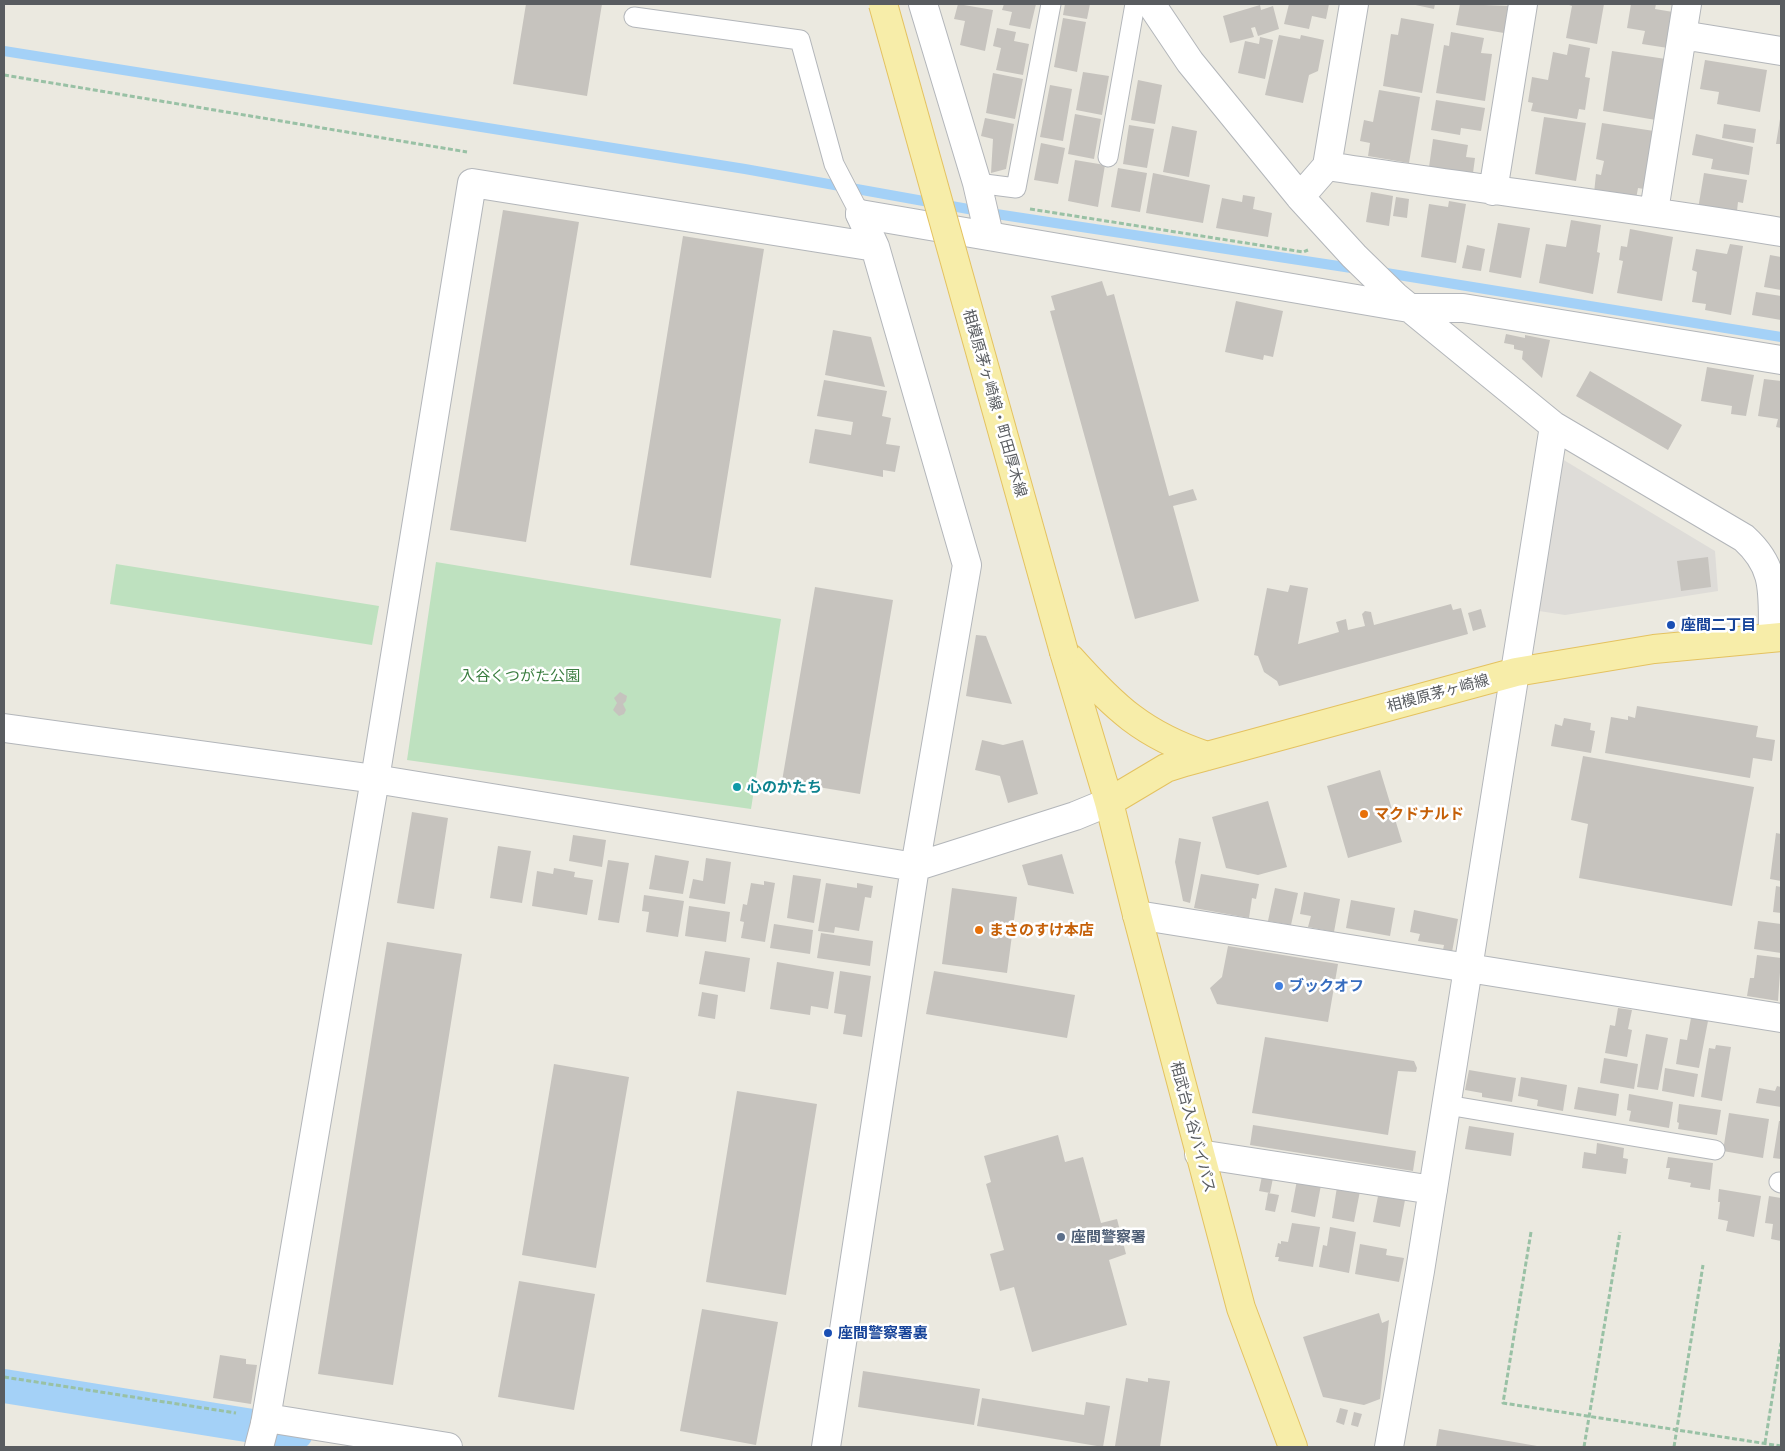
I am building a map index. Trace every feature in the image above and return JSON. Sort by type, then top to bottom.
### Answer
[{"type":"main road","name":"相模原茅ヶ崎線・町田厚木線","points":[[883,4],[1064,652],[1110,802]]},
{"type":"main road","name":"相模原茅ヶ崎線","points":[[1110,802],[1166,768],[1516,672],[1654,649],[1777,637]]},
{"type":"main road","points":[[1064,652],[1102,694],[1127,717],[1184,748],[1207,756]]},
{"type":"main road","name":"相武台入谷バイパス","points":[[1110,802],[1137,915],[1241,1308],[1293,1447]]},
{"type":"street","points":[[923,4],[984,211]]},
{"type":"street","points":[[1150,4],[1190,62],[1300,197],[1346,247],[1402,302],[1554,426],[1744,538],[1759,552],[1770,571],[1777,637]]},
{"type":"street","points":[[1300,197],[1327,166],[1354,4]]},
{"type":"street","points":[[1492,192],[1523,4]]},
{"type":"street","points":[[1654,211],[1687,4]]},
{"type":"street","points":[[1682,35],[1781,51]]},
{"type":"street","points":[[1327,166],[1492,192],[1654,211],[1781,232]]},
{"type":"street","points":[[448,1447],[264,1430],[375,779],[472,184],[875,247]]},
{"type":"street","points":[[826,1447],[916,867],[967,565],[875,247],[855,205],[984,211],[1402,302],[1463,308],[1781,360]]},
{"type":"street","points":[[1389,1447],[1433,1190],[1554,426]]},
{"type":"street","points":[[4,728],[375,779],[916,867],[1068,818],[1110,802]]},
{"type":"street","points":[[1137,915],[1781,1018]]},
{"type":"street","points":[[1200,1154],[1433,1190]]},
{"type":"lane","points":[[984,211],[1016,188],[1050,4]]},
{"type":"lane","points":[[1108,157],[1135,4]]},
{"type":"lane","points":[[634,17],[800,40],[834,164],[855,205]]},
{"type":"lane","points":[[1446,1105],[1715,1150]]},
{"type":"path","points":[[4,75],[476,154]]},
{"type":"path","points":[[984,211],[1303,252],[1346,247]]},
{"type":"path","points":[[1531,1232],[1504,1403],[1781,1446]]},
{"type":"path","points":[[1584,1447],[1620,1232]]},
{"type":"path","points":[[1674,1447],[1703,1265]]},
{"type":"path","points":[[1765,1444],[1781,1343]]},
{"type":"path","points":[[4,1377],[264,1430]]},
{"type":"shaded area","points":[[1562,459],[1715,551],[1718,591],[1565,615],[1539,611]]},
{"type":"green space","name":"入谷くつがた公園","points":[[436,562],[781,619],[751,809],[407,760]]},
{"type":"green space","points":[[116,564],[379,606],[372,645],[110,604]]},
{"type":"building","points":[[526,4],[602,4],[587,96],[513,84]]},
{"type":"building","points":[[958,4],[993,10],[985,51],[960,45],[965,21],[954,19]]},
{"type":"building","points":[[1004,4],[1036,4],[1030,29],[1009,25],[1012,12],[1002,10]]},
{"type":"building","points":[[1065,4],[1090,4],[1087,19],[1063,15]]},
{"type":"building","points":[[1289,4],[1329,4],[1326,19],[1312,16],[1309,29],[1284,24]]},
{"type":"building","points":[[1411,4],[1435,4],[1434,9]]},
{"type":"building","points":[[1460,4],[1508,6],[1504,33],[1456,25]]},
{"type":"building","points":[[1566,4],[1604,4],[1597,44],[1566,38],[1572,6]]},
{"type":"building","points":[[1631,4],[1656,4],[1655,9],[1673,12],[1668,48],[1642,44],[1645,31],[1627,28]]},
{"type":"building","points":[[1260,5],[1261,10],[1273,6],[1279,29],[1258,36],[1255,27],[1251,28],[1254,37],[1230,43],[1223,16]]},
{"type":"building","points":[[1063,18],[1086,22],[1077,72],[1054,67]]},
{"type":"building","points":[[1401,18],[1434,24],[1422,93],[1383,86],[1391,34],[1398,35]]},
{"type":"building","points":[[997,28],[1016,32],[1014,41],[1029,44],[1023,75],[996,70],[1001,48],[993,46]]},
{"type":"building","points":[[1451,32],[1484,38],[1481,53],[1492,54],[1485,101],[1436,93],[1444,45],[1449,46]]},
{"type":"building","points":[[1279,35],[1300,39],[1301,35],[1324,40],[1318,71],[1309,75],[1303,103],[1265,95]]},
{"type":"building","points":[[1260,37],[1273,40],[1265,79],[1238,73],[1245,41],[1259,44]]},
{"type":"building","points":[[1569,44],[1590,48],[1585,77],[1590,78],[1585,110],[1579,109],[1577,119],[1531,111],[1533,103],[1528,102],[1532,77],[1548,80],[1553,52],[1567,55]]},
{"type":"building","points":[[1612,51],[1666,59],[1656,120],[1603,111]]},
{"type":"building","points":[[1705,60],[1767,70],[1760,112],[1717,104],[1719,92],[1700,89]]},
{"type":"building","points":[[1083,72],[1109,76],[1102,115],[1076,110]]},
{"type":"building","points":[[993,73],[1023,79],[1015,119],[986,113]]},
{"type":"building","points":[[1138,80],[1162,85],[1155,124],[1131,120]]},
{"type":"building","points":[[1050,85],[1072,89],[1063,141],[1040,137]]},
{"type":"building","points":[[1379,90],[1420,97],[1409,163],[1368,156],[1370,143],[1360,141],[1364,120],[1373,122]]},
{"type":"building","points":[[1436,100],[1485,108],[1481,131],[1461,128],[1460,135],[1431,130]]},
{"type":"building","points":[[1075,114],[1101,119],[1094,159],[1068,154]]},
{"type":"building","points":[[1544,117],[1586,123],[1576,181],[1535,174]]},
{"type":"building","points":[[985,118],[1014,124],[1006,169],[991,173],[993,139],[981,136]]},
{"type":"building","points":[[1780,119],[1781,144],[1776,144]]},
{"type":"building","points":[[1602,123],[1654,131],[1644,189],[1638,188],[1636,199],[1594,193],[1596,174],[1601,175],[1604,161],[1596,159]]},
{"type":"building","points":[[1724,124],[1756,129],[1754,143],[1722,138]]},
{"type":"building","points":[[1129,125],[1154,129],[1147,168],[1123,164]]},
{"type":"building","points":[[1172,126],[1197,131],[1189,177],[1163,172]]},
{"type":"building","points":[[1696,134],[1753,147],[1749,175],[1711,169],[1713,159],[1692,155]]},
{"type":"building","points":[[1433,139],[1468,145],[1466,157],[1475,158],[1473,173],[1429,167]]},
{"type":"building","points":[[1041,143],[1065,148],[1058,184],[1034,180]]},
{"type":"building","points":[[1075,160],[1105,165],[1098,207],[1068,201]]},
{"type":"building","points":[[1118,168],[1147,173],[1140,212],[1111,207]]},
{"type":"building","points":[[1153,173],[1210,185],[1203,223],[1146,213]]},
{"type":"building","points":[[1704,173],[1747,180],[1743,203],[1738,202],[1737,211],[1730,209],[1729,214],[1698,209]]},
{"type":"building","points":[[1371,192],[1393,196],[1389,226],[1366,222]]},
{"type":"building","points":[[1243,195],[1255,197],[1253,209],[1272,213],[1268,237],[1216,228],[1222,198],[1242,202]]},
{"type":"building","points":[[1396,197],[1409,199],[1407,218],[1393,216]]},
{"type":"building","points":[[1449,201],[1466,204],[1456,263],[1421,257],[1429,204],[1448,207]]},
{"type":"building","points":[[503,210],[579,222],[526,542],[450,530]]},
{"type":"building","points":[[1571,220],[1601,225],[1597,252],[1600,253],[1593,294],[1539,283],[1546,244],[1566,247]]},
{"type":"building","points":[[1498,223],[1530,228],[1521,278],[1489,272]]},
{"type":"building","points":[[1630,229],[1673,237],[1662,301],[1617,293],[1623,261],[1619,260],[1621,246],[1627,247]]},
{"type":"building","points":[[683,236],[764,249],[711,578],[630,565]]},
{"type":"building","points":[[1730,244],[1743,246],[1731,315],[1705,310],[1706,304],[1692,302],[1697,272],[1692,270],[1696,249],[1727,254]]},
{"type":"building","points":[[1467,245],[1485,249],[1481,271],[1462,268]]},
{"type":"building","points":[[1770,255],[1781,257],[1781,290],[1764,287]]},
{"type":"building","points":[[1102,281],[1107,296],[1114,294],[1169,496],[1193,489],[1197,500],[1173,506],[1199,601],[1135,619],[1050,311],[1055,310],[1051,296]]},
{"type":"building","points":[[1756,292],[1781,296],[1781,320],[1752,315]]},
{"type":"building","points":[[1236,301],[1283,311],[1273,357],[1264,355],[1263,360],[1225,352]]},
{"type":"building","points":[[833,330],[871,337],[885,387],[825,375]]},
{"type":"building","points":[[1506,334],[1525,338],[1525,335],[1550,340],[1542,378],[1522,359],[1523,351],[1514,349],[1514,345],[1504,343]]},
{"type":"building","points":[[1707,367],[1754,375],[1746,416],[1731,414],[1732,406],[1701,401]]},
{"type":"building","points":[[1590,371],[1682,425],[1668,450],[1576,396]]},
{"type":"building","points":[[1764,379],[1781,381],[1781,428],[1776,427],[1778,419],[1758,416]]},
{"type":"building","points":[[824,380],[887,391],[882,416],[891,418],[886,444],[900,446],[895,472],[883,470],[883,477],[809,463],[815,429],[851,435],[853,422],[817,416]]},
{"type":"building","points":[[1708,557],[1711,587],[1681,591],[1677,561]]},
{"type":"building","points":[[1290,585],[1308,588],[1298,644],[1339,632],[1336,622],[1346,619],[1348,630],[1365,626],[1362,614],[1365,611],[1371,612],[1374,625],[1451,604],[1453,610],[1461,608],[1468,634],[1279,686],[1277,681],[1264,672],[1258,656],[1254,655],[1267,588],[1288,592]]},
{"type":"building","points":[[815,587],[893,600],[860,794],[782,781]]},
{"type":"building","points":[[1481,609],[1486,627],[1473,631],[1468,613]]},
{"type":"building","points":[[976,635],[986,636],[1012,704],[966,696]]},
{"type":"building","points":[[620,692],[627,696],[623,704],[626,710],[624,714],[619,716],[613,710],[617,703],[614,698]]},
{"type":"building","points":[[1637,706],[1758,726],[1756,737],[1775,740],[1772,761],[1753,758],[1750,778],[1605,753],[1611,717],[1628,720],[1628,716],[1635,718]]},
{"type":"building","points":[[1564,718],[1591,723],[1590,730],[1595,731],[1591,753],[1551,746],[1555,724],[1562,726]]},
{"type":"building","points":[[982,740],[1003,745],[1023,740],[1038,794],[1008,803],[1000,776],[975,770]]},
{"type":"building","points":[[1583,756],[1754,787],[1732,906],[1579,878],[1588,824],[1571,820]]},
{"type":"building","name":"マクドナルド","points":[[1380,770],[1402,842],[1348,858],[1327,786]]},
{"type":"building","points":[[1268,801],[1287,867],[1258,875],[1226,868],[1212,817]]},
{"type":"building","points":[[412,812],[448,818],[434,909],[397,903]]},
{"type":"building","points":[[1776,833],[1781,834],[1781,881],[1770,879]]},
{"type":"building","points":[[573,835],[606,840],[602,867],[569,861]]},
{"type":"building","points":[[1179,838],[1201,842],[1190,903],[1183,901],[1175,862]]},
{"type":"building","points":[[498,846],[531,851],[522,903],[490,898]]},
{"type":"building","points":[[1062,854],[1074,894],[1028,885],[1022,865]]},
{"type":"building","points":[[655,855],[689,861],[683,894],[649,889]]},
{"type":"building","points":[[706,858],[731,862],[725,904],[689,898],[693,879],[703,881]]},
{"type":"building","points":[[608,860],[629,863],[619,923],[598,920]]},
{"type":"building","points":[[554,868],[575,872],[574,877],[593,880],[587,915],[532,906],[537,871],[553,874]]},
{"type":"building","points":[[1201,874],[1259,884],[1256,899],[1252,898],[1249,918],[1194,908]]},
{"type":"building","points":[[793,875],[821,879],[814,923],[787,918]]},
{"type":"building","points":[[764,881],[775,883],[765,942],[741,938],[744,922],[740,921],[743,904],[747,905],[751,883],[764,885]]},
{"type":"building","points":[[826,883],[857,888],[857,883],[873,886],[871,898],[865,897],[859,931],[835,927],[834,933],[818,931]]},
{"type":"building","points":[[1776,886],[1781,887],[1781,913],[1773,912]]},
{"type":"building","name":"まさのすけ本店","points":[[952,888],[1017,897],[1007,973],[942,964]]},
{"type":"building","points":[[1275,888],[1298,893],[1291,925],[1268,921]]},
{"type":"building","points":[[1304,892],[1340,899],[1334,932],[1308,927],[1311,916],[1300,914]]},
{"type":"building","points":[[644,895],[684,901],[678,937],[646,932],[649,912],[642,911]]},
{"type":"building","points":[[1351,900],[1395,908],[1390,936],[1346,928]]},
{"type":"building","points":[[689,906],[730,912],[726,942],[685,936]]},
{"type":"building","points":[[1414,910],[1458,919],[1452,952],[1443,950],[1444,945],[1418,941],[1420,934],[1410,932]]},
{"type":"building","points":[[1758,921],[1781,924],[1781,953],[1754,949]]},
{"type":"building","points":[[774,924],[813,930],[810,954],[770,948]]},
{"type":"building","points":[[821,933],[873,941],[870,966],[817,958]]},
{"type":"building","points":[[387,942],[462,954],[393,1385],[318,1374]]},
{"type":"building","points":[[1228,946],[1338,964],[1328,1022],[1217,1004],[1210,988],[1222,977]]},
{"type":"building","points":[[705,951],[750,958],[745,992],[699,984]]},
{"type":"building","points":[[1757,955],[1781,958],[1778,1001],[1747,996],[1750,978],[1754,978]]},
{"type":"building","points":[[777,962],[834,972],[828,1009],[811,1006],[810,1015],[770,1009]]},
{"type":"building","points":[[840,971],[871,976],[862,1037],[843,1034],[846,1015],[834,1013]]},
{"type":"building","points":[[934,971],[1075,995],[1067,1038],[926,1014]]},
{"type":"building","points":[[702,992],[718,995],[715,1019],[698,1016]]},
{"type":"building","points":[[1618,1008],[1632,1010],[1628,1029],[1632,1030],[1627,1057],[1605,1053],[1610,1025],[1615,1026]]},
{"type":"building","points":[[1691,1018],[1708,1021],[1699,1068],[1676,1064],[1680,1039],[1687,1040]]},
{"type":"building","points":[[1646,1034],[1668,1038],[1658,1090],[1637,1087]]},
{"type":"building","points":[[1265,1037],[1414,1061],[1417,1068],[1416,1072],[1398,1071],[1388,1135],[1252,1113]]},
{"type":"building","points":[[1716,1045],[1731,1047],[1722,1101],[1701,1097],[1709,1048],[1715,1049]]},
{"type":"building","points":[[1604,1058],[1638,1064],[1634,1089],[1600,1083]]},
{"type":"building","points":[[554,1064],[629,1077],[596,1268],[522,1255]]},
{"type":"building","points":[[1665,1068],[1698,1074],[1694,1097],[1662,1091]]},
{"type":"building","points":[[1469,1070],[1516,1078],[1512,1102],[1482,1097],[1482,1093],[1465,1090]]},
{"type":"building","points":[[1521,1077],[1567,1085],[1563,1111],[1537,1106],[1538,1100],[1518,1096]]},
{"type":"building","points":[[1777,1086],[1781,1087],[1781,1107],[1756,1103],[1759,1088],[1775,1091]]},
{"type":"building","points":[[1578,1087],[1619,1094],[1616,1116],[1574,1109]]},
{"type":"building","points":[[737,1091],[817,1104],[786,1295],[706,1282]]},
{"type":"building","points":[[1629,1094],[1673,1102],[1669,1128],[1629,1121],[1631,1111],[1627,1110]]},
{"type":"building","points":[[1679,1104],[1721,1110],[1717,1135],[1678,1129]]},
{"type":"building","points":[[1729,1113],[1769,1119],[1763,1158],[1723,1151]]},
{"type":"building","points":[[1779,1121],[1781,1121],[1781,1159],[1773,1158]]},
{"type":"building","points":[[1253,1125],[1416,1151],[1413,1171],[1250,1145]]},
{"type":"building","points":[[1469,1126],[1514,1133],[1511,1156],[1465,1149]]},
{"type":"building","name":"座間警察署","points":[[1058,1135],[1065,1162],[1083,1157],[1101,1223],[1117,1219],[1126,1254],[1109,1260],[1127,1325],[1032,1352],[1014,1287],[1000,1291],[990,1254],[1004,1250],[986,1184],[991,1182],[984,1156]]},
{"type":"building","points":[[1597,1143],[1624,1148],[1623,1158],[1628,1159],[1626,1174],[1582,1168],[1584,1152],[1596,1154]]},
{"type":"building","points":[[1668,1157],[1713,1163],[1710,1190],[1690,1187],[1691,1183],[1668,1179],[1670,1168],[1666,1168]]},
{"type":"building","points":[[1262,1176],[1273,1178],[1270,1193],[1259,1191]]},
{"type":"building","points":[[1297,1180],[1321,1185],[1315,1217],[1291,1212]]},
{"type":"building","points":[[1337,1187],[1360,1191],[1354,1222],[1332,1218]]},
{"type":"building","points":[[1719,1189],[1761,1196],[1754,1237],[1726,1231],[1728,1221],[1718,1219]]},
{"type":"building","points":[[1268,1193],[1279,1195],[1275,1212],[1265,1210]]},
{"type":"building","points":[[1378,1196],[1405,1200],[1400,1227],[1373,1222]]},
{"type":"building","points":[[1769,1196],[1781,1198],[1781,1241],[1771,1239],[1773,1224],[1765,1223]]},
{"type":"building","points":[[1292,1223],[1320,1227],[1313,1267],[1278,1261],[1279,1257],[1275,1257],[1278,1243],[1281,1244],[1281,1241],[1288,1242]]},
{"type":"building","points":[[1330,1227],[1356,1232],[1349,1273],[1319,1267],[1323,1245],[1327,1246]]},
{"type":"building","points":[[1360,1244],[1387,1249],[1386,1255],[1404,1258],[1399,1282],[1355,1274]]},
{"type":"building","points":[[519,1281],[595,1294],[574,1410],[498,1397]]},
{"type":"building","points":[[702,1309],[778,1322],[756,1445],[680,1431]]},
{"type":"building","points":[[1379,1313],[1382,1323],[1389,1320],[1380,1399],[1364,1405],[1323,1397],[1303,1337]]},
{"type":"building","points":[[220,1355],[246,1359],[246,1364],[257,1365],[251,1404],[213,1398]]},
{"type":"building","points":[[863,1371],[980,1389],[974,1425],[858,1407]]},
{"type":"building","points":[[1126,1378],[1148,1382],[1148,1378],[1170,1381],[1160,1447],[1115,1446]]},
{"type":"building","points":[[982,1398],[1084,1415],[1086,1402],[1110,1406],[1103,1447],[977,1426]]},
{"type":"building","points":[[1340,1408],[1348,1410],[1344,1425],[1336,1422]]},
{"type":"building","points":[[1354,1412],[1362,1414],[1358,1427],[1351,1425]]},
{"type":"building","points":[[1439,1429],[1537,1446],[1537,1447],[1436,1447]]},
{"type":"waterway","points":[[4,51],[745,169],[996,214],[1358,269]]},
{"type":"waterway","points":[[1380,272],[1781,337]]},
{"type":"waterway","points":[[4,1386],[296,1433]]},
{"type":"place","name":"座間二丁目","points":[[1671,625]]},
{"type":"place","name":"心のかたち","points":[[737,787]]},
{"type":"place","name":"マクドナルド","points":[[1364,814]]},
{"type":"place","name":"まさのすけ本店","points":[[979,930]]},
{"type":"place","name":"ブックオフ","points":[[1279,986]]},
{"type":"place","name":"座間警察署","points":[[1061,1237]]},
{"type":"place","name":"座間警察署裏","points":[[828,1333]]}]
